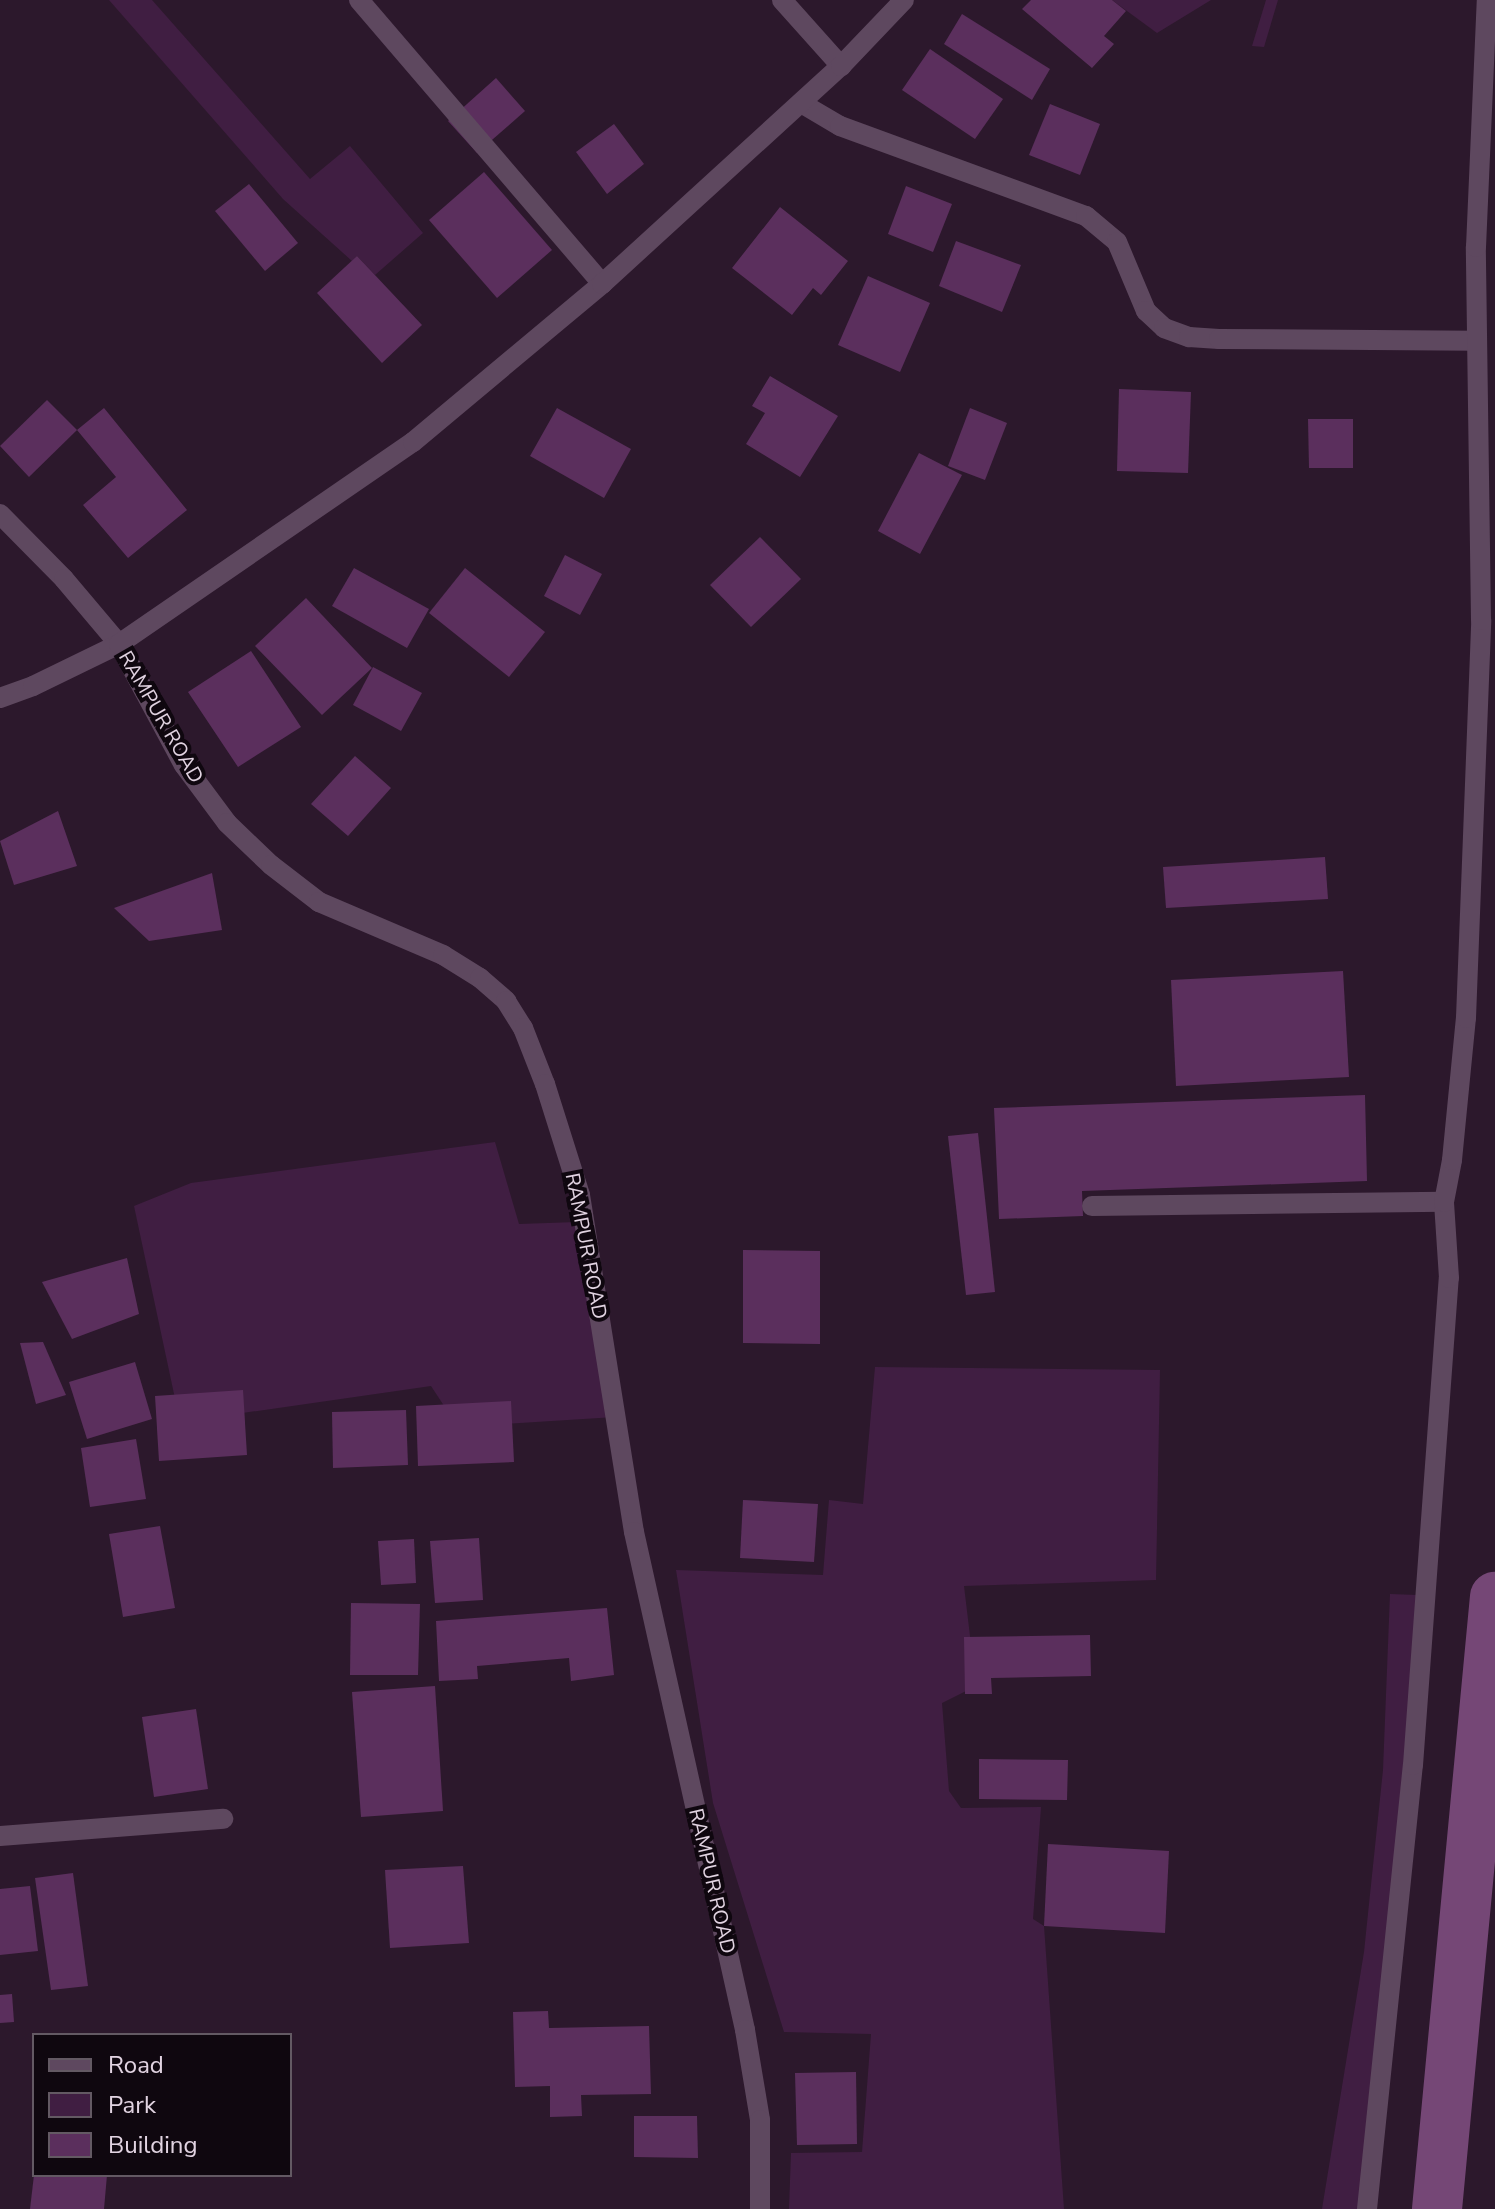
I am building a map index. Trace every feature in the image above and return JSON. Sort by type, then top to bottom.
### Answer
[{"type":"street","points":[[359,0],[602,284]]},
{"type":"street","points":[[782,0],[841,66]]},
{"type":"street","points":[[0,698],[33,686],[119,644],[413,442],[602,284],[841,66],[904,0]]},
{"type":"street","points":[[1367,2209],[1413,1765],[1449,1278],[1444,1202],[1452,1160],[1466,1018],[1481,620],[1475,341],[1487,0]]},
{"type":"street","points":[[801,103],[840,126],[1086,216],[1117,242],[1146,311],[1164,328],[1189,337],[1475,341]]},
{"type":"street","name":"RAMPUR ROAD","points":[[0,514],[64,579],[119,644],[184,765],[227,823],[271,865],[319,902],[443,955],[480,978],[506,1001],[523,1028],[580,1195],[634,1532],[745,2030],[760,2120],[760,2209]]},
{"type":"street","points":[[1092,1206],[1444,1202]]},
{"type":"street","points":[[0,1836],[223,1819]]},
{"type":"green space","points":[[109,0],[152,0],[310,179],[350,146],[423,233],[375,275],[357,256],[352,261],[283,199]]},
{"type":"green space","points":[[1112,0],[1211,0],[1157,33]]},
{"type":"green space","points":[[1266,0],[1278,0],[1264,47],[1252,46]]},
{"type":"green space","points":[[495,1142],[519,1224],[577,1222],[615,1417],[458,1427],[431,1386],[180,1422],[134,1206],[191,1183]]},
{"type":"green space","points":[[875,1367],[1160,1370],[1156,1580],[964,1586],[976,1686],[942,1703],[949,1791],[961,1808],[1041,1807],[1033,1919],[1044,1926],[1064,2209],[789,2209],[791,2153],[862,2152],[871,2034],[784,2032],[713,1803],[676,1570],[823,1575],[829,1500],[863,1504]]},
{"type":"green space","points":[[1390,1594],[1417,1595],[1411,1723],[1358,2209],[1322,2209],[1364,1952],[1383,1770]]},
{"type":"building","points":[[1031,0],[1112,0],[1126,11],[1104,36],[1114,44],[1092,68],[1022,9]]},
{"type":"building","points":[[962,14],[1050,69],[1032,100],[944,44]]},
{"type":"building","points":[[930,49],[1003,99],[975,139],[902,90]]},
{"type":"building","points":[[496,78],[525,111],[477,153],[448,121]]},
{"type":"building","points":[[1050,104],[1100,124],[1080,175],[1029,155]]},
{"type":"building","points":[[614,124],[644,164],[607,194],[576,152]]},
{"type":"building","points":[[484,172],[552,250],[497,298],[429,220]]},
{"type":"building","points":[[249,184],[298,243],[265,271],[215,211]]},
{"type":"building","points":[[906,186],[952,204],[933,252],[888,234]]},
{"type":"building","points":[[780,207],[848,261],[821,295],[813,288],[792,315],[732,268]]},
{"type":"building","points":[[956,241],[1021,265],[1002,312],[939,286]]},
{"type":"building","points":[[357,256],[422,325],[382,363],[317,293]]},
{"type":"building","points":[[868,276],[930,303],[900,372],[838,345]]},
{"type":"building","points":[[770,376],[838,416],[800,477],[746,444],[765,413],[752,406]]},
{"type":"building","points":[[1119,389],[1191,392],[1188,473],[1117,471]]},
{"type":"building","points":[[47,400],[77,430],[29,477],[0,446]]},
{"type":"building","points":[[104,408],[187,510],[128,558],[83,505],[116,477],[77,430]]},
{"type":"building","points":[[557,408],[631,449],[604,498],[530,456]]},
{"type":"building","points":[[970,408],[1007,423],[985,480],[948,466]]},
{"type":"building","points":[[1308,419],[1353,419],[1353,468],[1309,468]]},
{"type":"building","points":[[919,453],[962,475],[920,554],[878,531]]},
{"type":"building","points":[[760,537],[801,579],[751,627],[710,585]]},
{"type":"building","points":[[565,555],[602,574],[580,615],[544,596]]},
{"type":"building","points":[[354,568],[429,609],[407,648],[332,606]]},
{"type":"building","points":[[465,568],[545,632],[509,677],[429,613]]},
{"type":"building","points":[[306,598],[372,668],[322,715],[255,646]]},
{"type":"building","points":[[251,651],[301,727],[238,767],[188,692]]},
{"type":"building","points":[[373,667],[422,693],[401,731],[353,705]]},
{"type":"building","points":[[355,756],[391,788],[348,836],[311,804]]},
{"type":"building","points":[[58,811],[77,866],[14,885],[0,841]]},
{"type":"building","points":[[1325,857],[1328,899],[1166,908],[1163,867]]},
{"type":"building","points":[[212,873],[222,930],[149,941],[114,908]]},
{"type":"building","points":[[1343,971],[1349,1077],[1176,1086],[1171,980]]},
{"type":"building","points":[[1365,1095],[1367,1181],[1082,1191],[1083,1216],[999,1219],[994,1108]]},
{"type":"building","points":[[978,1133],[995,1292],[966,1295],[948,1136]]},
{"type":"building","points":[[743,1250],[820,1251],[820,1344],[743,1343]]},
{"type":"building","points":[[127,1258],[139,1314],[72,1339],[42,1282]]},
{"type":"building","points":[[43,1342],[66,1395],[36,1404],[20,1343]]},
{"type":"building","points":[[135,1362],[152,1419],[87,1439],[69,1382]]},
{"type":"building","points":[[243,1390],[247,1455],[159,1461],[155,1396]]},
{"type":"building","points":[[511,1401],[514,1462],[418,1466],[416,1406]]},
{"type":"building","points":[[406,1410],[408,1465],[333,1468],[332,1412]]},
{"type":"building","points":[[136,1439],[146,1499],[90,1507],[81,1448]]},
{"type":"building","points":[[743,1500],[818,1504],[814,1562],[740,1558]]},
{"type":"building","points":[[160,1526],[175,1608],[123,1617],[109,1534]]},
{"type":"building","points":[[479,1538],[483,1600],[435,1603],[430,1541]]},
{"type":"building","points":[[414,1539],[416,1583],[381,1585],[378,1541]]},
{"type":"building","points":[[351,1603],[420,1604],[418,1675],[350,1675]]},
{"type":"building","points":[[607,1608],[614,1675],[571,1681],[569,1658],[477,1666],[478,1679],[439,1681],[436,1621]]},
{"type":"building","points":[[1090,1635],[1091,1676],[991,1678],[992,1694],[965,1694],[964,1637]]},
{"type":"building","points":[[435,1686],[443,1811],[361,1817],[352,1692]]},
{"type":"building","points":[[196,1709],[208,1789],[154,1797],[142,1717]]},
{"type":"building","points":[[979,1759],[1068,1760],[1067,1800],[979,1799]]},
{"type":"building","points":[[1048,1844],[1169,1851],[1165,1933],[1044,1926]]},
{"type":"building","points":[[463,1866],[469,1943],[390,1948],[385,1870]]},
{"type":"building","points":[[73,1873],[88,1986],[51,1990],[35,1878]]},
{"type":"building","points":[[30,1886],[38,1951],[0,1955],[0,1889]]},
{"type":"building","points":[[12,1994],[14,2022],[0,2023],[0,1995]]},
{"type":"building","points":[[548,2011],[549,2028],[649,2026],[651,2094],[581,2095],[582,2116],[550,2117],[550,2086],[515,2087],[513,2012]]},
{"type":"building","points":[[856,2072],[857,2144],[797,2145],[795,2073]]},
{"type":"building","points":[[634,2116],[697,2116],[698,2158],[634,2157]]},
{"type":"building","points":[[34,2177],[107,2177],[104,2209],[30,2209]]},
{"type":"waterway","points":[[1437,2209],[1495,1597]]}]
